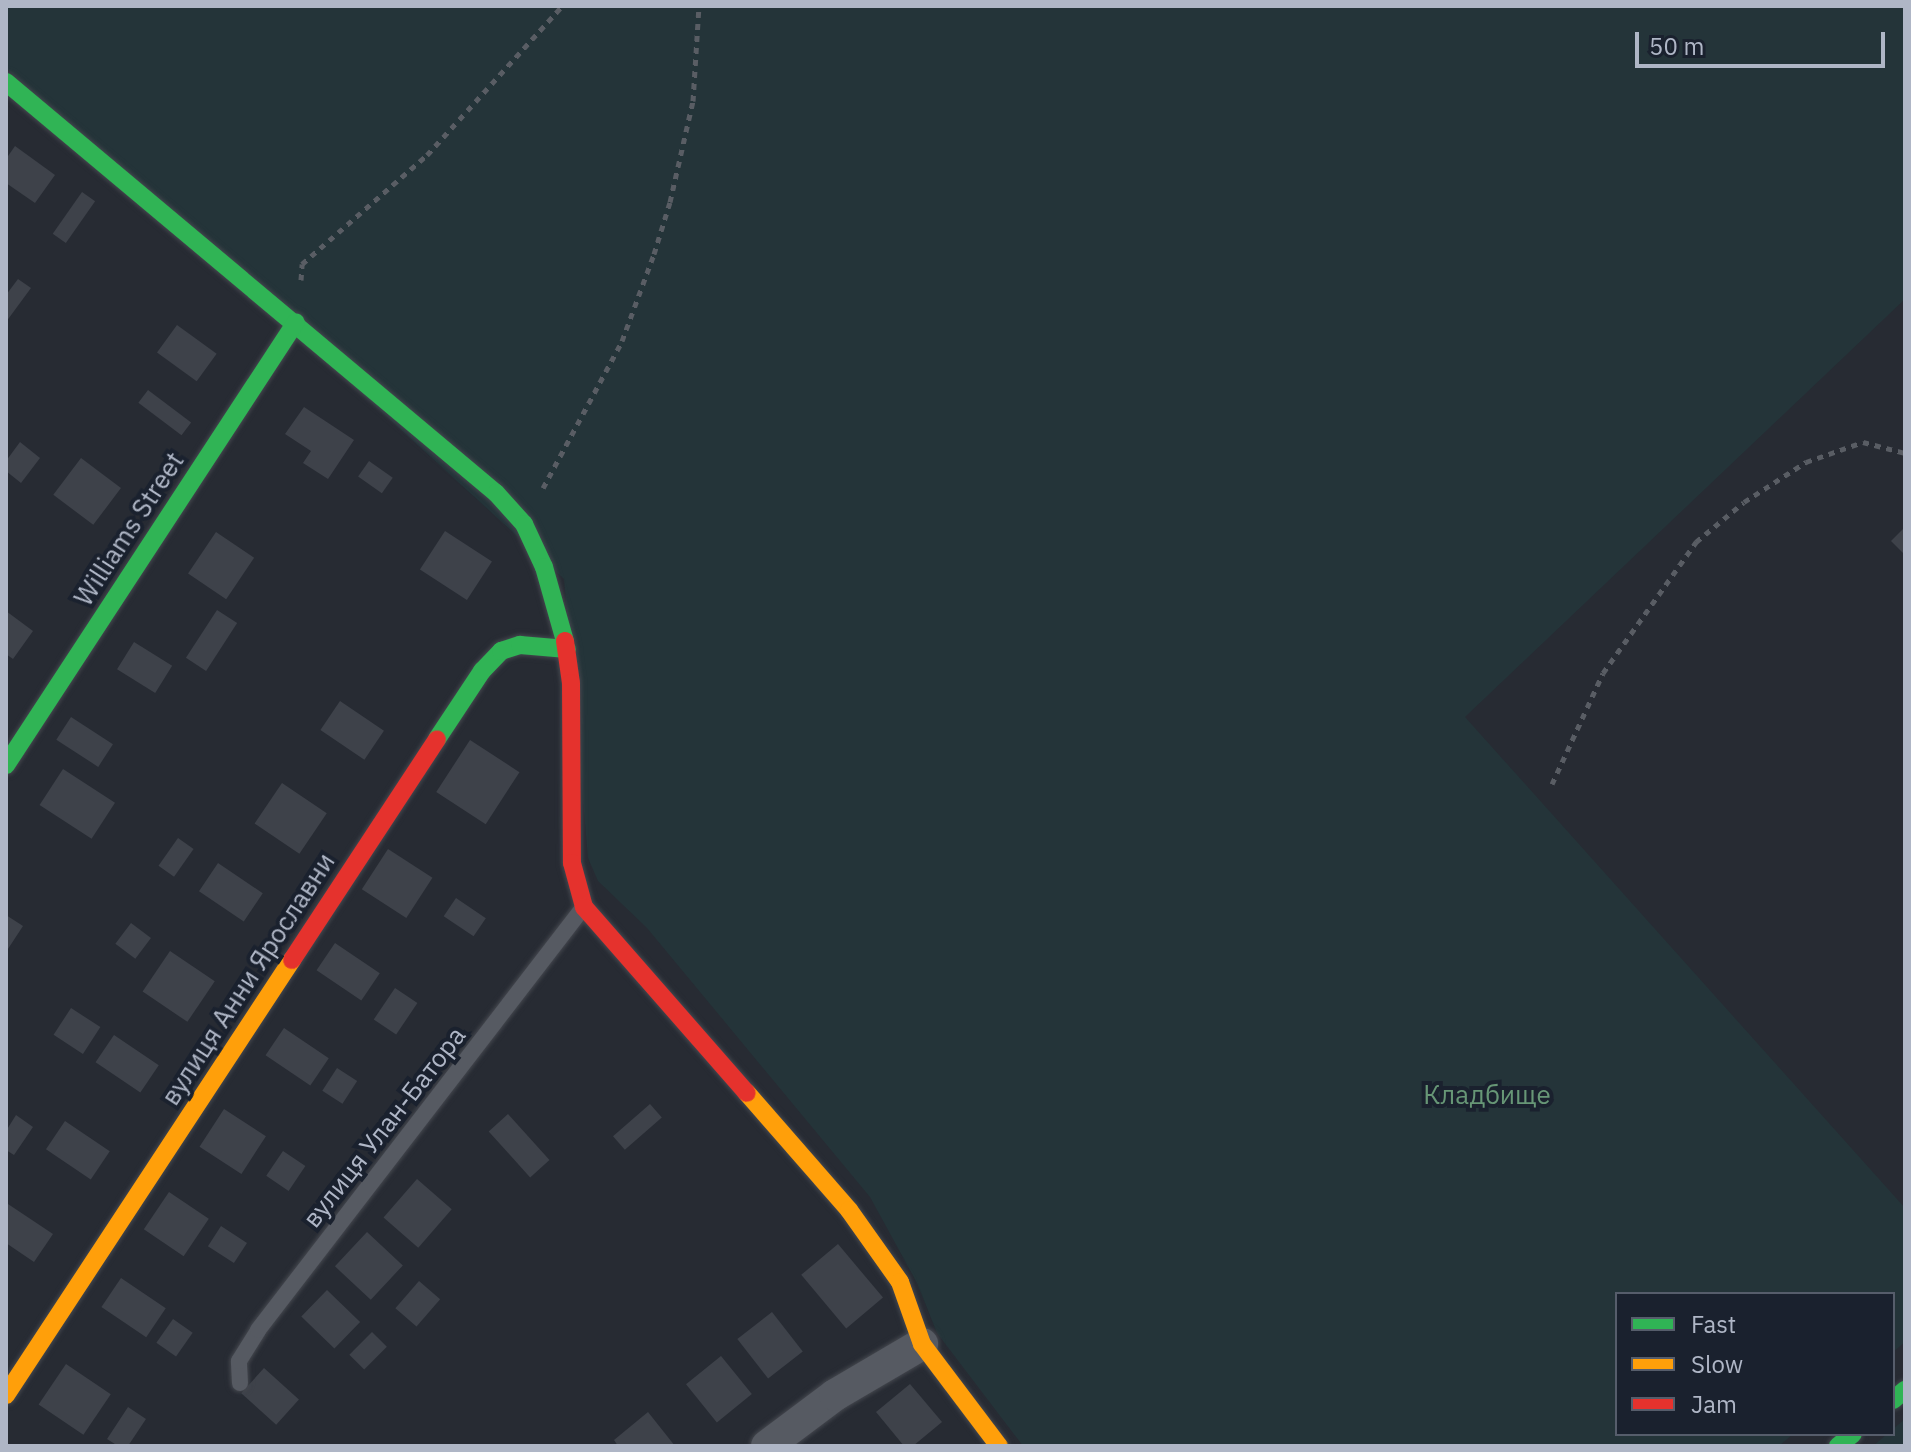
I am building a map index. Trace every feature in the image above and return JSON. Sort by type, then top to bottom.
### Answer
[{"type":"street","points":[[6,82],[296,322],[496,493],[524,524],[544,567],[567,649],[571,683],[572,863],[584,907],[849,1210],[900,1282],[922,1344],[999,1446]]},
{"type":"street","name":"Williams Street","points":[[6,765],[296,322]]},
{"type":"street","name":"вулиця Анни Ярославни","points":[[6,1395],[482,671],[501,651],[520,645],[567,649]]},
{"type":"street","points":[[767,1446],[835,1395],[922,1344]]},
{"type":"lane","name":"вулиця Улан-Батора","points":[[240,1383],[239,1361],[250,1341],[584,907]]},
{"type":"path","points":[[296,322],[302,264],[427,155],[562,6]]},
{"type":"path","points":[[524,524],[622,341],[654,254],[670,202],[693,101],[699,6]]},
{"type":"path","points":[[1552,784],[1603,673],[1696,542],[1744,502],[1806,462],[1863,442],[1905,453]]},
{"type":"green space","name":"Кладбище","points":[[6,6],[1905,6],[1905,299],[1465,717],[1905,1208],[1905,1342],[1895,1350],[1895,1292],[1615,1292],[1615,1436],[1791,1436],[1779,1446],[1023,1446],[937,1333],[917,1283],[870,1197],[647,928],[598,881],[588,858],[564,579],[6,68]]},
{"type":"green space","points":[[1905,1419],[1905,1446],[1873,1446],[1885,1436],[1895,1436],[1895,1427]]},
{"type":"building","points":[[15,146],[55,175],[35,203],[6,183],[6,159]]},
{"type":"building","points":[[82,192],[95,201],[66,243],[53,234]]},
{"type":"building","points":[[18,279],[31,288],[6,322],[6,295]]},
{"type":"building","points":[[177,325],[217,354],[197,381],[157,353]]},
{"type":"building","points":[[148,390],[191,422],[181,435],[138,403]]},
{"type":"building","points":[[304,407],[354,440],[328,479],[303,463],[311,451],[285,434]]},
{"type":"building","points":[[20,442],[40,458],[21,483],[6,471],[6,461]]},
{"type":"building","points":[[81,458],[121,488],[93,525],[53,495]]},
{"type":"building","points":[[369,461],[393,478],[382,493],[358,477]]},
{"type":"building","points":[[1905,527],[1905,555],[1891,541]]},
{"type":"building","points":[[445,531],[492,561],[467,600],[420,570]]},
{"type":"building","points":[[216,532],[254,558],[226,599],[188,573]]},
{"type":"building","points":[[217,610],[237,623],[206,671],[186,658]]},
{"type":"building","points":[[6,611],[33,631],[13,659],[6,654]]},
{"type":"building","points":[[134,642],[172,666],[155,693],[117,669]]},
{"type":"building","points":[[340,701],[384,731],[364,760],[320,730]]},
{"type":"building","points":[[71,717],[113,744],[98,767],[56,740]]},
{"type":"building","points":[[470,740],[519,772],[486,824],[436,792]]},
{"type":"building","points":[[63,769],[115,803],[92,839],[40,805]]},
{"type":"building","points":[[282,783],[327,813],[299,854],[255,824]]},
{"type":"building","points":[[178,838],[194,849],[174,877],[158,866]]},
{"type":"building","points":[[388,849],[432,878],[406,918],[362,889]]},
{"type":"building","points":[[218,863],[263,893],[244,921],[199,891]]},
{"type":"building","points":[[456,898],[486,918],[474,936],[444,916]]},
{"type":"building","points":[[6,915],[23,926],[6,952]]},
{"type":"building","points":[[131,923],[151,938],[135,959],[115,944]]},
{"type":"building","points":[[335,943],[380,973],[361,1001],[317,970]]},
{"type":"building","points":[[170,951],[215,981],[187,1022],[143,992]]},
{"type":"building","points":[[395,988],[417,1003],[396,1035],[374,1020]]},
{"type":"building","points":[[71,1008],[100,1027],[83,1054],[54,1035]]},
{"type":"building","points":[[284,1028],[329,1058],[310,1086],[266,1055]]},
{"type":"building","points":[[114,1035],[159,1065],[140,1093],[96,1062]]},
{"type":"building","points":[[337,1068],[357,1081],[342,1104],[322,1091]]},
{"type":"building","points":[[650,1104],[662,1118],[625,1150],[613,1136]]},
{"type":"building","points":[[224,1109],[266,1136],[241,1174],[199,1147]]},
{"type":"building","points":[[508,1114],[549,1160],[530,1177],[489,1131]]},
{"type":"building","points":[[16,1115],[33,1127],[14,1155],[6,1150],[6,1131]]},
{"type":"building","points":[[65,1121],[110,1151],[91,1179],[46,1149]]},
{"type":"building","points":[[283,1151],[305,1166],[289,1191],[266,1176]]},
{"type":"building","points":[[417,1179],[452,1209],[418,1248],[384,1217]]},
{"type":"building","points":[[169,1192],[209,1219],[184,1256],[144,1229]]},
{"type":"building","points":[[8,1204],[53,1234],[34,1262],[6,1243]]},
{"type":"building","points":[[221,1226],[247,1243],[234,1263],[208,1246]]},
{"type":"building","points":[[367,1232],[403,1265],[371,1300],[335,1266]]},
{"type":"building","points":[[838,1244],[883,1298],[846,1328],[801,1275]]},
{"type":"building","points":[[121,1278],[166,1308],[146,1337],[101,1307]]},
{"type":"building","points":[[419,1281],[440,1299],[417,1327],[395,1308]]},
{"type":"building","points":[[327,1290],[360,1322],[334,1349],[301,1317]]},
{"type":"building","points":[[772,1312],[803,1351],[768,1378],[737,1339]]},
{"type":"building","points":[[173,1319],[193,1333],[176,1357],[156,1343]]},
{"type":"building","points":[[372,1332],[387,1347],[364,1369],[349,1355]]},
{"type":"building","points":[[721,1356],[752,1394],[717,1422],[686,1384]]},
{"type":"building","points":[[66,1364],[111,1394],[83,1435],[39,1405]]},
{"type":"building","points":[[264,1368],[299,1399],[276,1425],[241,1393]]},
{"type":"building","points":[[910,1384],[942,1422],[913,1446],[904,1446],[876,1412]]},
{"type":"building","points":[[128,1407],[146,1419],[128,1446],[118,1446],[107,1439]]},
{"type":"building","points":[[648,1412],[675,1446],[618,1446],[614,1440]]},
{"type":"traffic: fast","points":[[6,82],[496,493],[524,524],[544,567],[565,641]]},
{"type":"traffic: fast","points":[[6,765],[296,322]]},
{"type":"traffic: fast","points":[[437,739],[482,671],[501,651],[520,645],[567,649]]},
{"type":"traffic: fast","points":[[1895,1398],[1905,1390]]},
{"type":"traffic: fast","points":[[1838,1446],[1850,1436]]},
{"type":"traffic: slow","points":[[6,1395],[292,960]]},
{"type":"traffic: slow","points":[[747,1093],[849,1210],[900,1282],[922,1344],[999,1446]]},
{"type":"traffic: jam","points":[[565,641],[571,683],[572,863],[584,907],[747,1093]]},
{"type":"traffic: jam","points":[[292,960],[437,739]]}]
